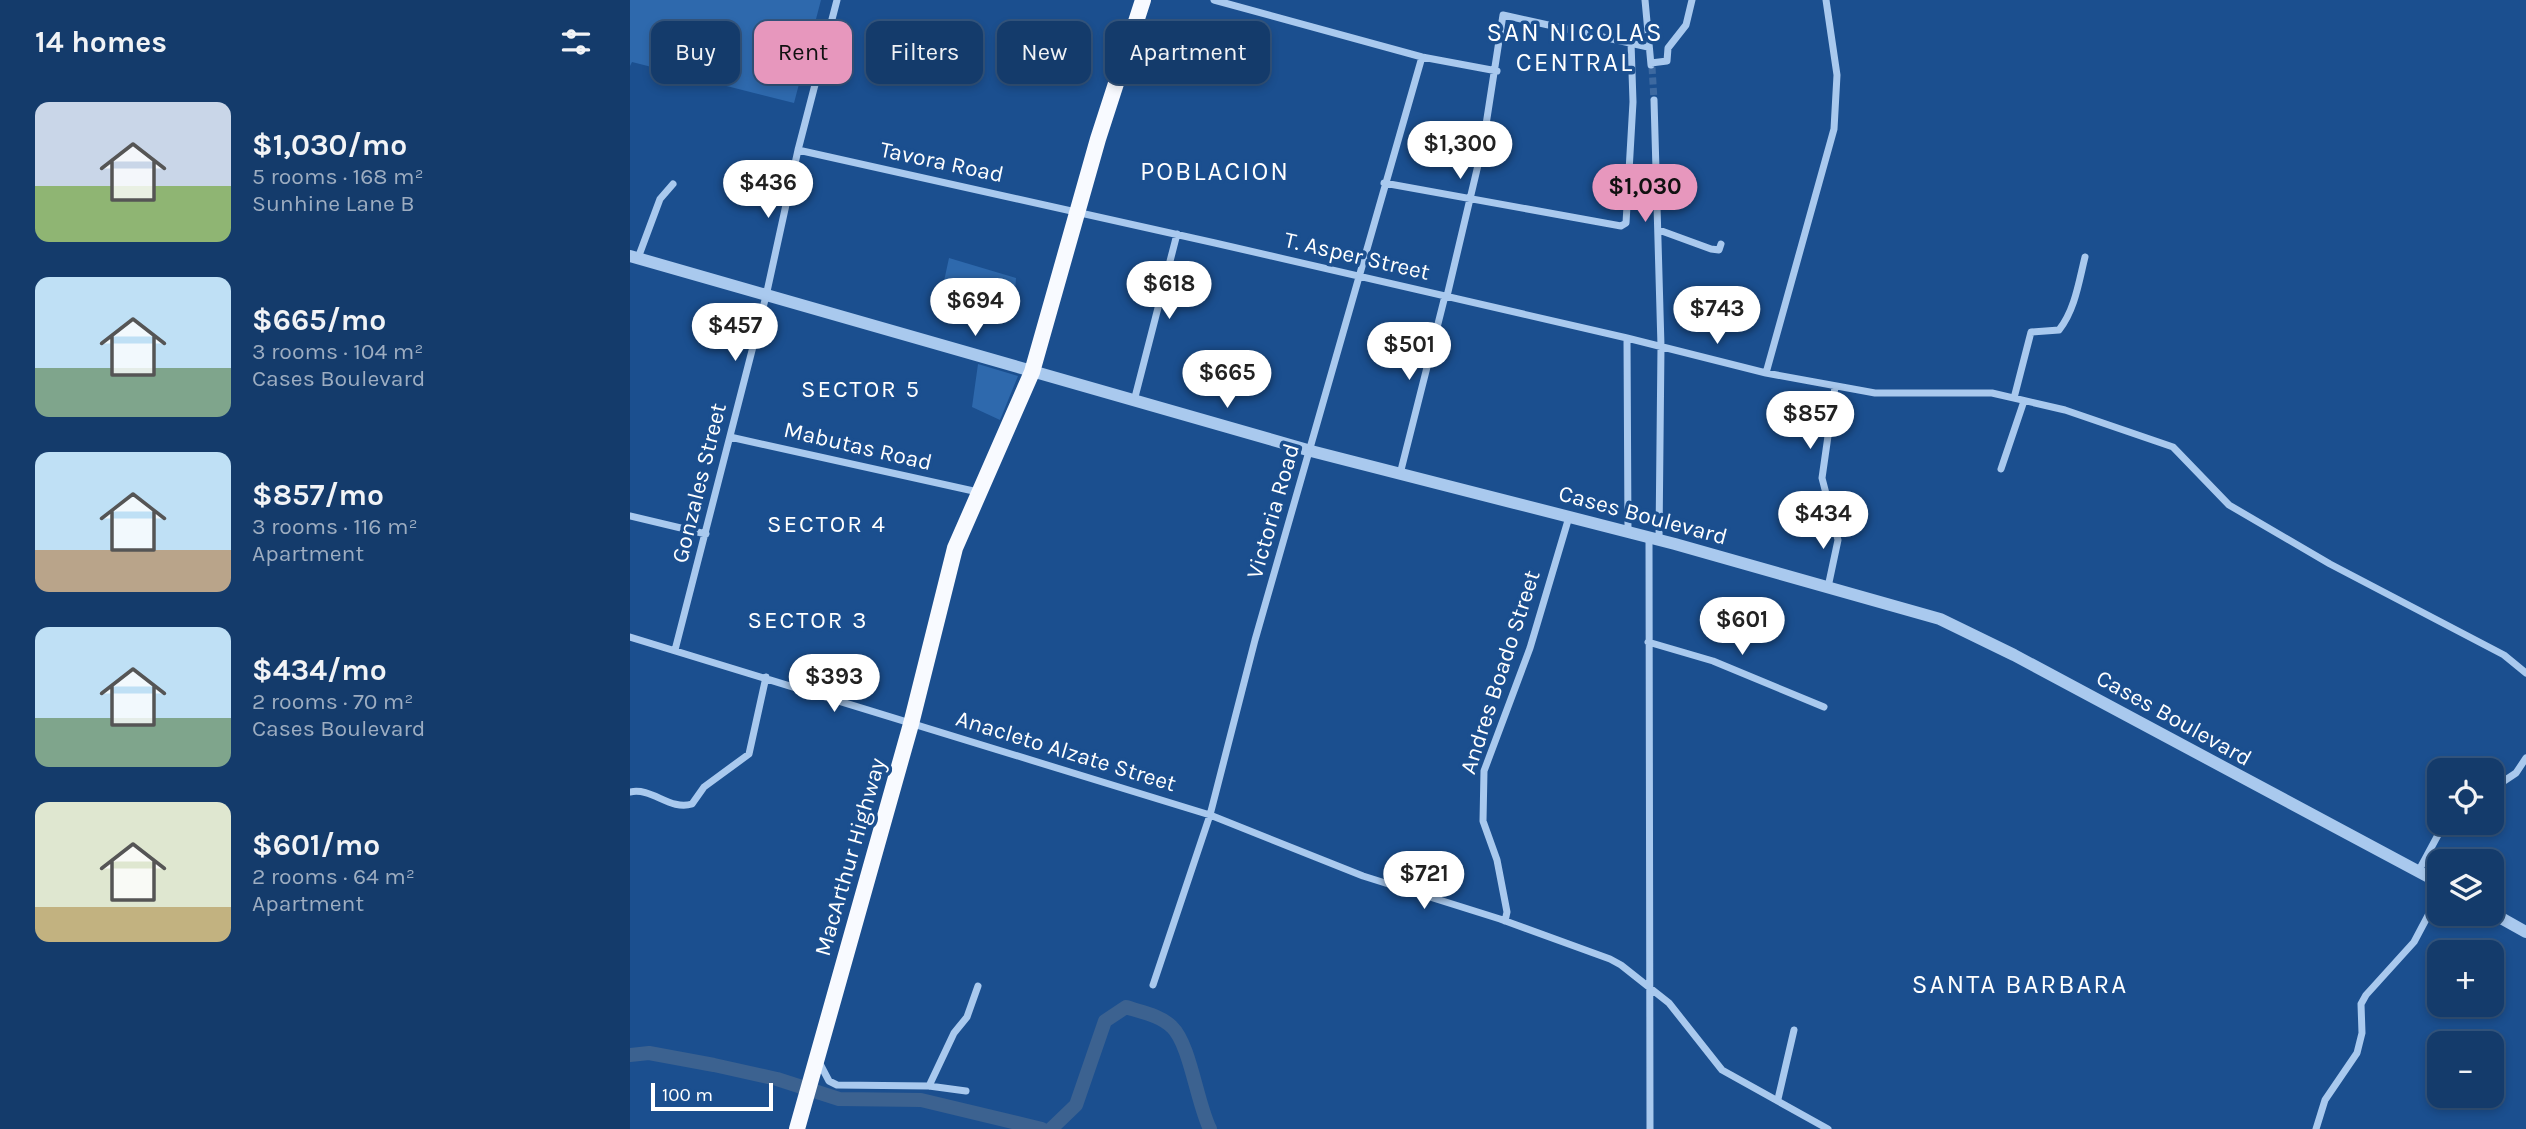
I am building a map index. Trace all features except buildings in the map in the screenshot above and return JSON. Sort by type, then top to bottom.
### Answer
[{"type":"highway","name":"MacArthur Highway","points":[[797,1129],[911,724],[955,548],[1032,372],[1143,0]]},
{"type":"street","name":"Gonzales Street","points":[[675,650],[766,296],[798,150],[837,0]]},
{"type":"street","points":[[1214,0],[1422,57],[1497,71]]},
{"type":"street","points":[[1645,0],[1651,65],[1667,61],[1668,48],[1686,25],[1692,0]]},
{"type":"street","points":[[1766,373],[1835,129],[1837,75],[1826,0]]},
{"type":"street","points":[[1400,474],[1470,201],[1497,71],[1503,15],[1648,47]]},
{"type":"street","points":[[1384,183],[1470,201],[1622,226],[1626,222],[1633,102],[1631,42]]},
{"type":"street","name":"Victoria Road","points":[[1153,985],[1210,815],[1255,640],[1422,57]]},
{"type":"street","points":[[1650,1129],[1648,642],[1661,346],[1654,100]]},
{"type":"street","name":"Tavora Road","points":[[798,150],[1078,212]]},
{"type":"street","points":[[634,257],[660,198],[673,184]]},
{"type":"street","name":"T. Asper Street","points":[[1078,212],[1627,338],[1766,373],[1875,393],[1992,393],[2065,411],[2166,443],[2182,454],[2229,505],[2330,564],[2504,655],[2526,673]]},
{"type":"street","points":[[1659,230],[1711,249],[1719,250],[1721,243]]},
{"type":"street","points":[[1133,401],[1177,234]]},
{"type":"street","name":"Cases Boulevard","points":[[634,257],[1311,451],[1654,538],[1940,619],[2427,876]]},
{"type":"street","points":[[2014,398],[2031,332],[2059,330],[2064,324],[2076,294],[2085,257]]},
{"type":"street","points":[[1627,338],[1628,532]]},
{"type":"street","points":[[1828,587],[1838,540],[1822,478],[1835,387]]},
{"type":"street","points":[[2001,469],[2024,401]]},
{"type":"street","name":"Mabutas Road","points":[[730,437],[978,492]]},
{"type":"street","points":[[630,516],[706,534]]},
{"type":"street","name":"Andres Boado Street","points":[[1505,921],[1507,912],[1497,860],[1483,821],[1484,771],[1531,648],[1569,517]]},
{"type":"street","name":"Anacleto Alzate Street","points":[[630,637],[1210,815],[1363,876],[1505,921],[1622,965],[1669,1003],[1722,1070],[1828,1129]]},
{"type":"street","points":[[1648,642],[1713,661],[1824,707]]},
{"type":"street","points":[[630,792],[639,790],[677,805],[692,804],[704,788],[748,754],[766,677]]},
{"type":"street","points":[[2504,781],[2516,773],[2526,758]]},
{"type":"street","points":[[2418,872],[2438,835]]},
{"type":"street","points":[[2316,1129],[2325,1100],[2357,1053],[2362,1033],[2361,1004],[2414,942],[2427,918]]},
{"type":"street","points":[[2504,920],[2526,932]]},
{"type":"street","points":[[929,1086],[954,1033],[967,1017],[978,986]]},
{"type":"street","points":[[1778,1099],[1794,1030]]},
{"type":"street","points":[[815,1064],[829,1081],[837,1085],[929,1086],[966,1091]]},
{"type":"shaded area","points":[[630,0],[821,0],[815,21],[754,21],[754,84],[799,84],[794,103],[719,84],[740,84],[740,21],[651,21],[651,67],[632,62],[630,66]]},
{"type":"shaded area","points":[[949,258],[1016,278],[1014,305],[1003,302],[1001,308],[941,295]]},
{"type":"shaded area","points":[[978,364],[1018,376],[1000,420],[972,407]]},
{"type":"waterway","points":[[1051,1129],[1076,1105],[1105,1021],[1126,1007],[1162,1020],[1178,1035],[1189,1060],[1210,1129]]},
{"type":"waterway","points":[[630,1055],[649,1053],[714,1065],[777,1079],[839,1099],[921,1100],[1042,1129]]},
{"type":"tunnel","points":[[1652,67],[1654,100]]},
{"type":"district","name":"SAN NICOLAS CENTRAL","points":[[1575,47]]},
{"type":"district","name":"POBLACION","points":[[1215,171]]},
{"type":"district","name":"SECTOR 5","points":[[861,389]]},
{"type":"district","name":"SECTOR 4","points":[[827,524]]},
{"type":"district","name":"SECTOR 3","points":[[808,620]]},
{"type":"district","name":"SANTA BARBARA","points":[[2020,984]]}]
